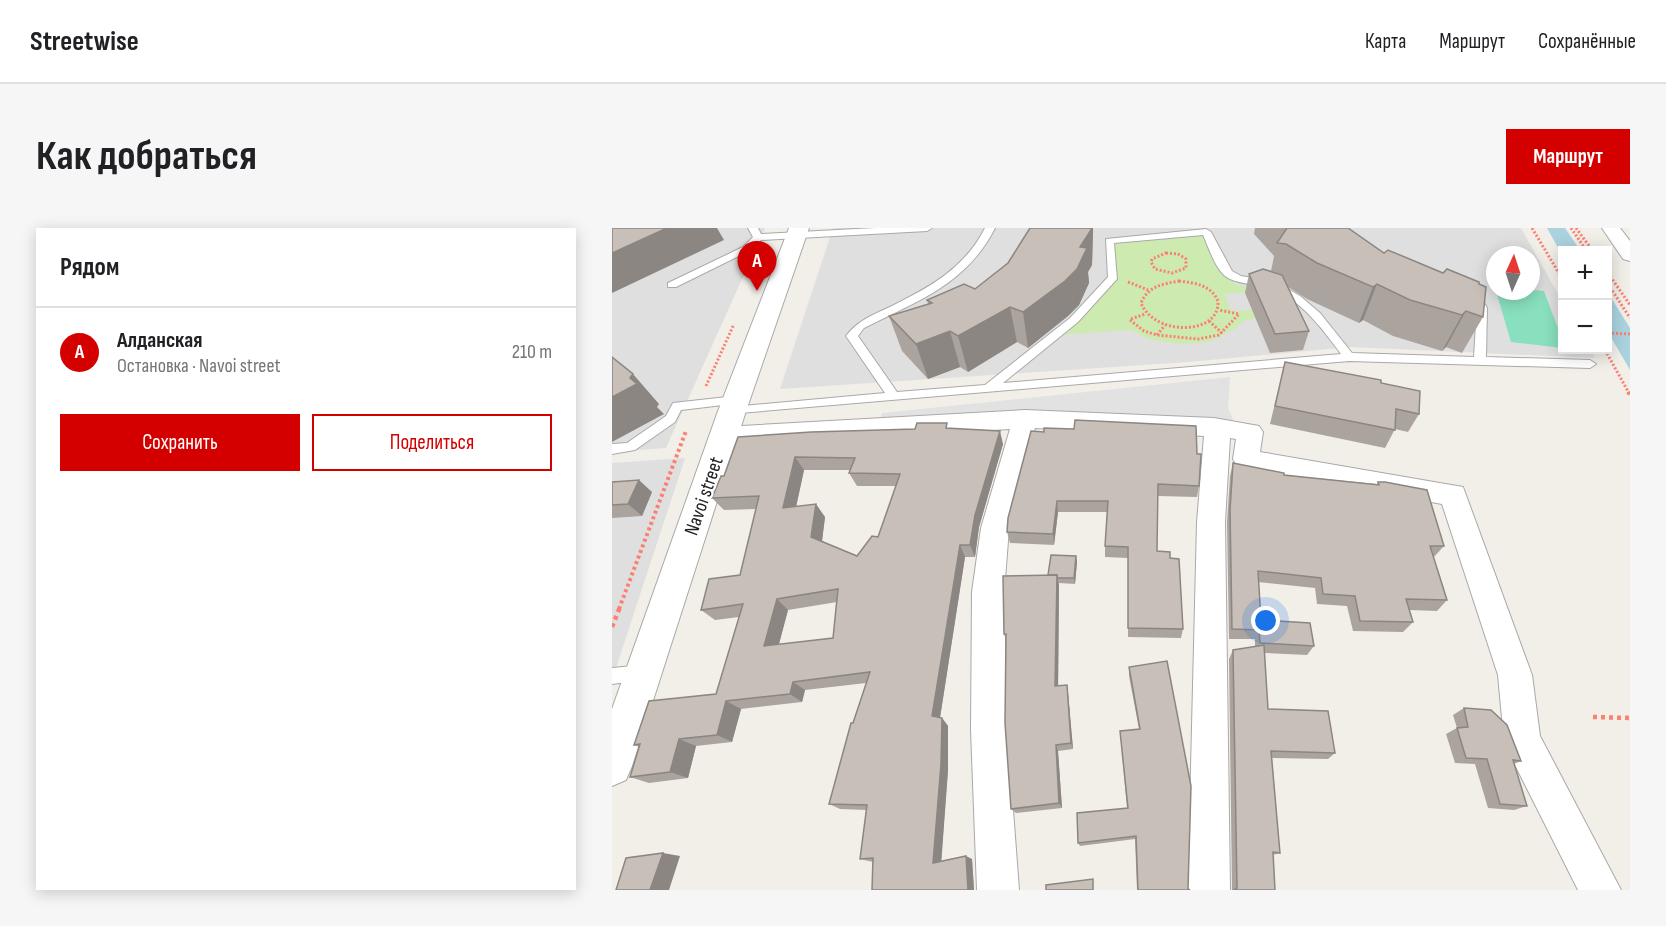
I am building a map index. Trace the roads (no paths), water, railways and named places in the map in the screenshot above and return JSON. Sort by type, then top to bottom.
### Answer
[{"type":"street","points":[[1611,228],[1630,255]]},
{"type":"street","name":"Navoi street","points":[[612,766],[731,416],[798,232]]},
{"type":"street","points":[[731,416],[1025,419],[1214,427],[1250,432],[1246,459],[1453,495],[1515,675],[1522,740],[1600,890]]},
{"type":"street","points":[[998,890],[989,730],[988,592],[995,528],[1025,419]]},
{"type":"street","points":[[1209,890],[1211,522],[1218,447],[1217,432],[1214,427]]},
{"type":"lane","points":[[672,285],[746,249],[755,233],[927,228]]},
{"type":"lane","points":[[894,397],[852,336],[860,326],[940,283],[964,266],[978,250],[990,228]]},
{"type":"lane","points":[[989,388],[1074,320],[1113,277],[1109,241],[1206,232],[1228,273],[1239,279],[1271,284],[1316,312],[1349,357]]},
{"type":"lane","points":[[1472,295],[1482,308],[1480,359]]},
{"type":"lane","points":[[612,448],[630,447],[671,419],[677,406],[699,404],[731,416],[894,397],[1349,357],[1480,359],[1590,364]]},
{"type":"lane","points":[[612,676],[644,673]]},
{"type":"water","points":[[1547,228],[1565,228],[1577,246],[1558,248]]},
{"type":"water","points":[[1612,299],[1630,328],[1630,370],[1612,339]]},
{"type":"place","name":"Алданская","points":[[757,291]]}]
